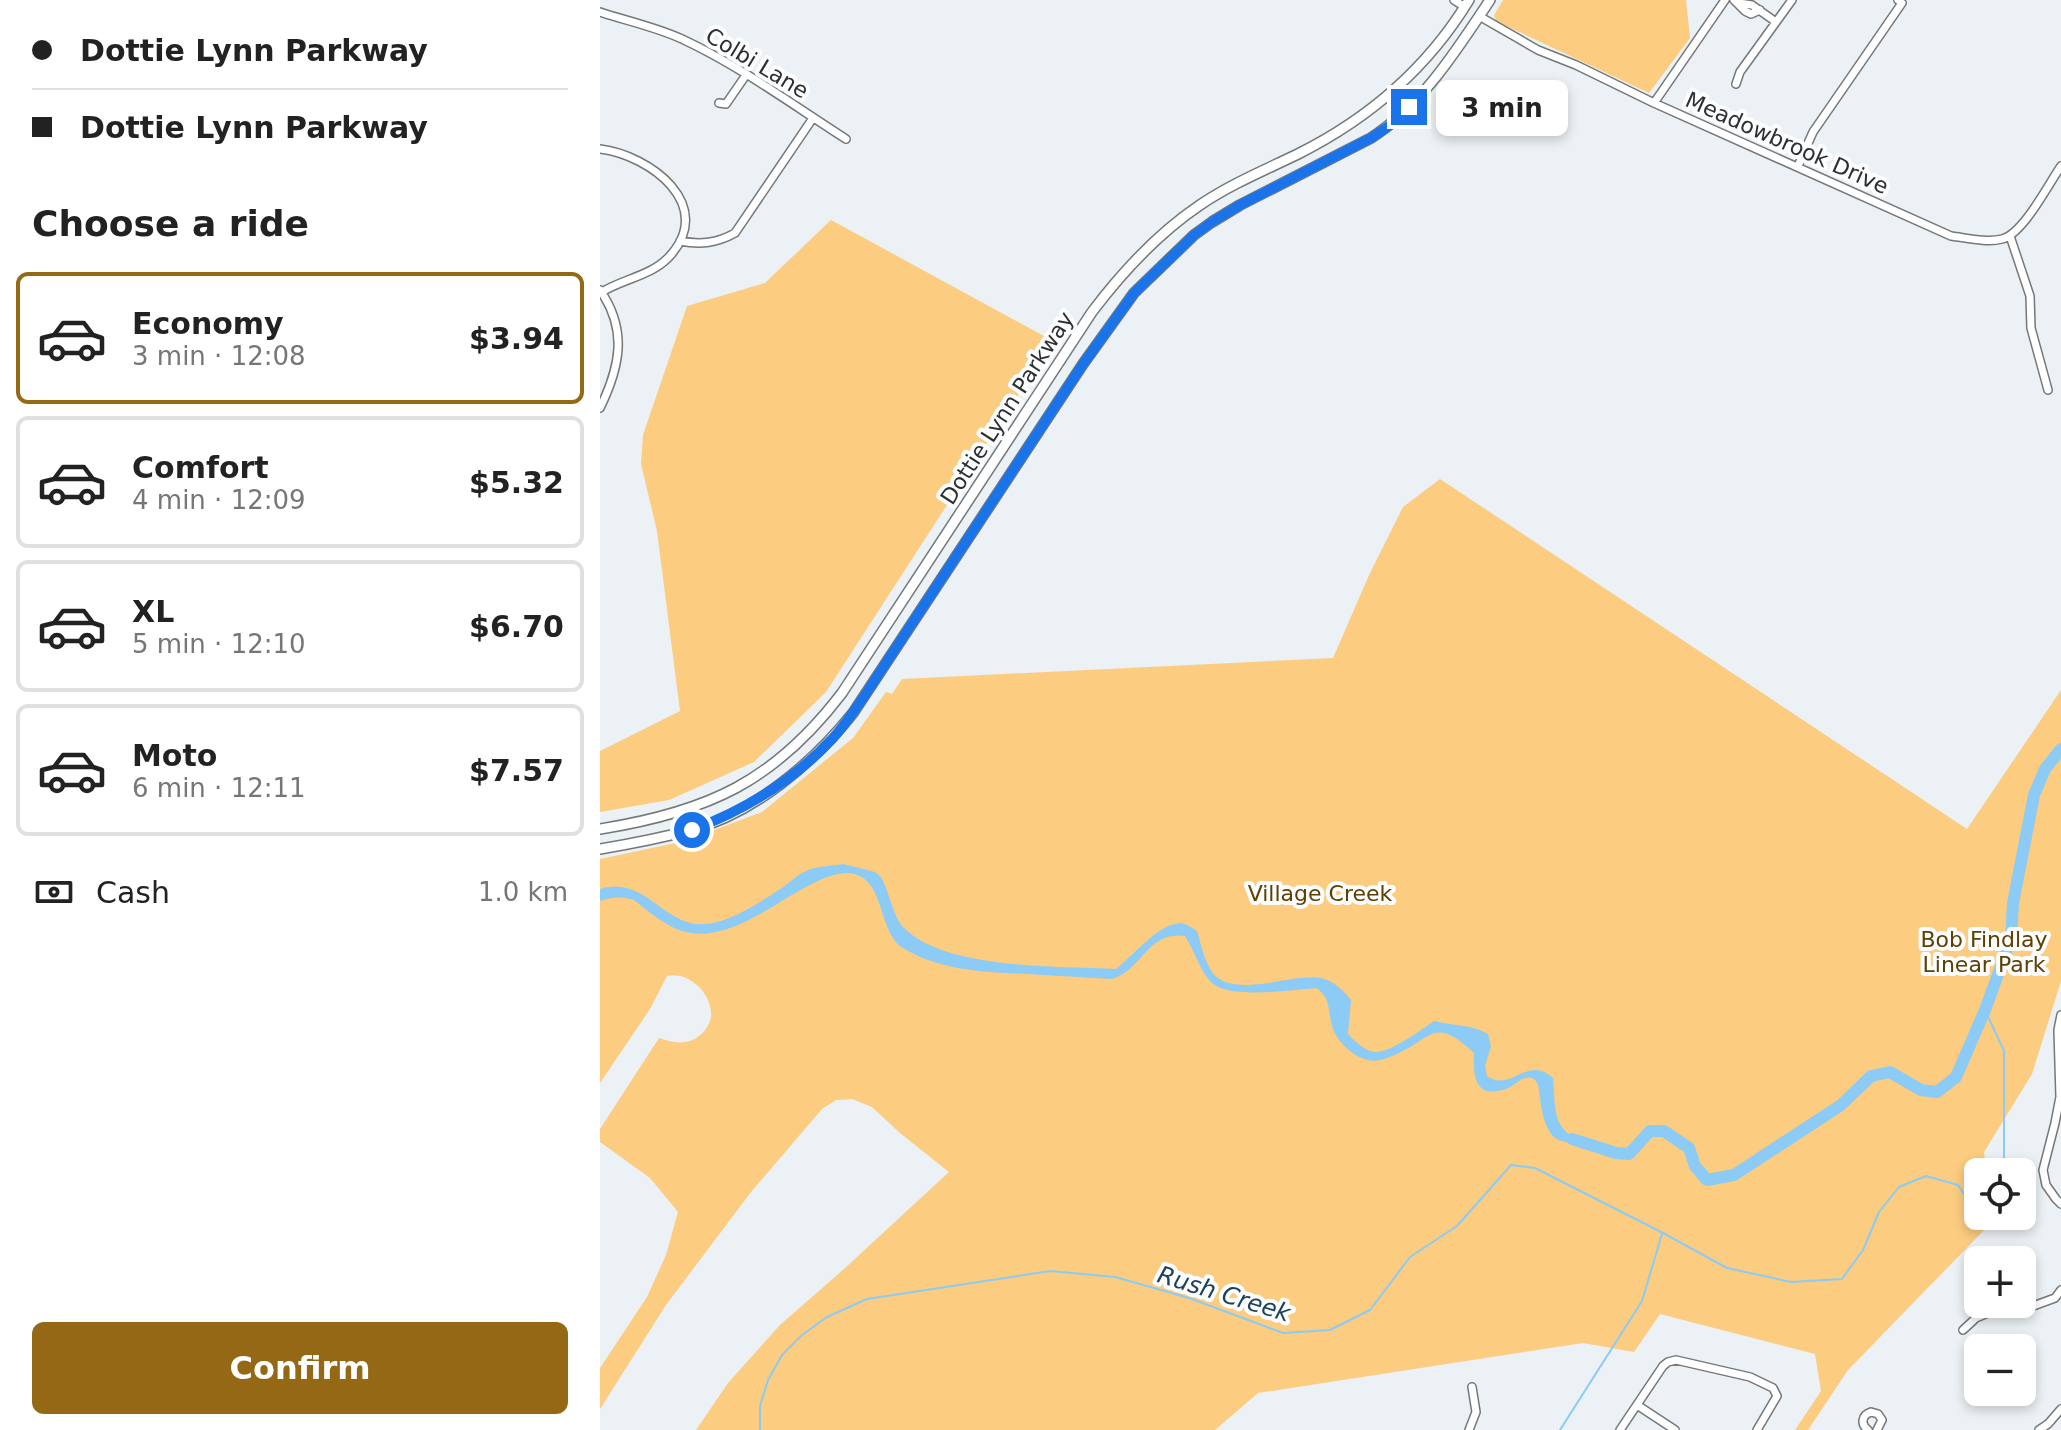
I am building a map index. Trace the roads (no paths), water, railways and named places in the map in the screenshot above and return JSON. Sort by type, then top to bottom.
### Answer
[{"type":"main road","name":"Dottie Lynn Parkway","points":[[600,849],[692,830],[715,821],[750,804],[816,755],[853,713],[1096,345],[1134,293],[1194,235],[1240,205],[1389,126],[1443,69],[1490,0]]},
{"type":"main road","points":[[1443,69],[1446,57],[1467,24],[1467,4]]},
{"type":"main road","name":"Dottie Lynn Parkway","points":[[600,829],[667,816],[705,804],[766,770],[798,743],[835,701],[1114,283],[1147,248],[1198,206],[1357,119],[1402,85],[1427,58],[1467,4]]},
{"type":"main road","points":[[1078,333],[1096,345]]},
{"type":"main road","points":[[835,701],[853,713]]},
{"type":"street","points":[[1454,0],[1467,4]]},
{"type":"street","points":[[1654,103],[1725,0]]},
{"type":"street","points":[[1736,84],[1740,72],[1792,0]]},
{"type":"street","points":[[1798,166],[1813,132],[1902,3],[1898,0]]},
{"type":"street","points":[[1737,2],[1752,5],[1776,22]]},
{"type":"street","name":"Colbi Lane","points":[[600,12],[680,38],[711,54],[846,139]]},
{"type":"street","name":"Meadowbrook Drive","points":[[1479,16],[1538,50],[1951,236],[1999,240],[2010,236]]},
{"type":"street","points":[[719,103],[726,104],[746,75]]},
{"type":"street","points":[[680,241],[720,241],[735,233],[813,118]]},
{"type":"street","points":[[600,149],[635,158],[668,181],[679,195],[685,220],[680,241],[657,268],[601,291],[612,311],[619,346],[614,375],[600,408]]},
{"type":"street","points":[[2048,390],[2031,328],[2030,296],[2010,236],[2025,220],[2061,166]]},
{"type":"street","points":[[2061,1015],[2058,1030],[2060,1097],[2043,1170],[2046,1185],[2061,1204]]},
{"type":"street","points":[[1963,1330],[1976,1318],[2000,1308],[2025,1309],[2058,1300],[2061,1290]]},
{"type":"street","points":[[1620,1430],[1663,1366],[1676,1360],[1750,1377],[1773,1388],[1777,1396],[1757,1430]]},
{"type":"street","points":[[1469,1430],[1476,1412],[1472,1387]]},
{"type":"street","points":[[1637,1405],[1675,1430]]},
{"type":"street","points":[[2039,1430],[2061,1409]]},
{"type":"street","points":[[1867,1430],[1863,1423],[1864,1416],[1875,1412],[1882,1420],[1877,1430]]},
{"type":"water","points":[[843,864],[875,872],[881,877],[903,927],[922,941],[946,951],[1004,963],[1116,969],[1162,929],[1181,923],[1197,931],[1209,967],[1222,980],[1248,985],[1309,977],[1334,984],[1351,1000],[1348,1034],[1371,1051],[1397,1045],[1434,1021],[1482,1031],[1488,1034],[1491,1046],[1485,1066],[1487,1076],[1504,1080],[1535,1070],[1553,1078],[1561,1126],[1586,1145],[1555,1138],[1544,1119],[1535,1080],[1524,1079],[1496,1091],[1482,1088],[1474,1070],[1474,1053],[1449,1035],[1433,1034],[1383,1059],[1371,1061],[1362,1058],[1337,1038],[1327,1000],[1316,988],[1244,992],[1218,987],[1206,976],[1185,936],[1162,939],[1131,968],[1112,979],[995,972],[948,966],[903,948],[889,930],[869,883],[860,876],[848,873],[822,879],[741,924],[710,933],[679,930],[634,900],[617,898],[600,901],[600,889],[628,888],[684,921],[707,924],[743,912],[806,871]]},
{"type":"waterway","name":"Village Creek","points":[[1572,1139],[1629,1154],[1650,1131],[1664,1131],[1689,1148],[1695,1166],[1707,1180],[1734,1175],[1841,1105],[1871,1076],[1890,1072],[1921,1090],[1937,1092],[1956,1077],[2011,939],[2013,903],[2034,795],[2045,769],[2061,749]]},
{"type":"waterway","name":"Rush Creek","points":[[1985,1010],[2004,1051],[2004,1158]]},
{"type":"waterway","name":"Rush Creek","points":[[760,1430],[760,1406],[768,1380],[782,1355],[827,1317],[867,1299],[1050,1271],[1115,1277],[1189,1298],[1283,1333],[1330,1330],[1370,1310],[1410,1257],[1457,1226],[1511,1165],[1535,1168],[1727,1268],[1791,1282],[1842,1279],[1863,1250],[1879,1212],[1899,1187],[1926,1176],[1958,1185],[1964,1194]]},
{"type":"waterway","points":[[1560,1430],[1642,1301],[1662,1234]]},
{"type":"park label","name":"Bob Findlay Linear Park","points":[[1984,952]]}]
